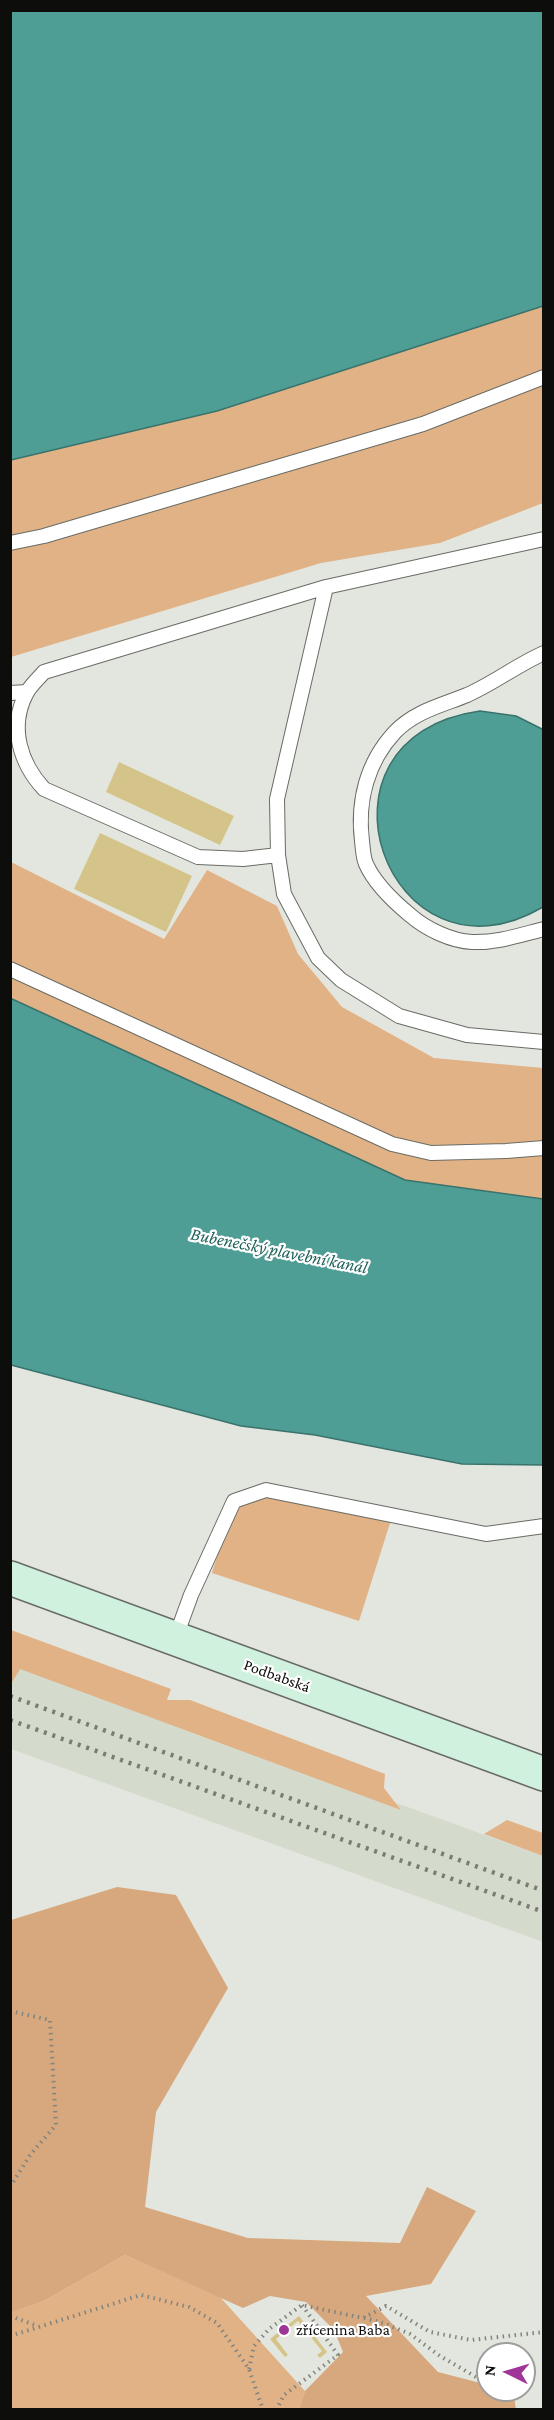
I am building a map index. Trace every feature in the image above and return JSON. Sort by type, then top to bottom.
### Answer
[{"type":"main road","name":"Podbabská","points":[[10,1578],[543,1774]]},
{"type":"lane","points":[[10,543],[44,537],[423,424],[543,377]]},
{"type":"lane","points":[[278,855],[243,859],[198,857],[44,789],[30,774],[18,742],[17,719],[27,692],[44,672],[326,587],[543,539]]},
{"type":"lane","points":[[326,587],[277,800],[278,855],[284,894],[318,958],[341,980],[399,1016],[467,1035],[543,1041]]},
{"type":"lane","points":[[543,653],[468,695],[434,706],[396,731],[373,762],[362,794],[360,827],[365,862],[379,885],[419,923],[442,934],[470,942],[500,940],[543,929]]},
{"type":"lane","points":[[10,693],[27,692]]},
{"type":"lane","points":[[10,969],[392,1144],[432,1153],[543,1148]]},
{"type":"lane","points":[[175,1639],[191,1595],[234,1501],[266,1490],[486,1534],[543,1526]]},
{"type":"path","points":[[10,2011],[50,2020],[56,2125],[30,2155],[10,2187]]},
{"type":"path","points":[[10,2336],[141,2295],[189,2307],[217,2323],[249,2369],[263,2409]]},
{"type":"path","points":[[276,2409],[284,2396],[338,2355],[302,2305]]},
{"type":"path","points":[[249,2369],[254,2346],[269,2329],[302,2305],[383,2323],[410,2334],[440,2356],[476,2377]]},
{"type":"path","points":[[363,2318],[386,2306],[430,2332],[471,2340],[543,2332]]},
{"type":"path","points":[[10,2316],[39,2327]]},
{"type":"shaded area","points":[[543,306],[543,503],[440,543],[321,563],[11,657],[10,460],[217,411]]},
{"type":"shaded area","points":[[11,862],[164,939],[207,870],[277,906],[298,954],[342,1007],[434,1058],[543,1068],[543,1199],[405,1180],[11,998]]},
{"type":"shaded area","points":[[248,1488],[391,1520],[359,1621],[212,1573],[234,1500]]},
{"type":"shaded area","points":[[11,1630],[171,1689],[167,1700],[190,1700],[385,1774],[384,1788],[401,1810],[20,1669],[11,1684]]},
{"type":"shaded area","points":[[10,1663],[543,1856],[543,1942],[11,1749]]},
{"type":"shaded area","points":[[507,1820],[543,1833],[543,1856],[484,1834]]},
{"type":"shaded area","points":[[117,1887],[176,1895],[228,1988],[156,2112],[145,2207],[248,2238],[400,2243],[427,2187],[476,2211],[431,2284],[366,2296],[438,2372],[476,2382],[476,2402],[515,2402],[516,2409],[299,2409],[305,2391],[343,2352],[334,2330],[306,2302],[270,2296],[243,2308],[125,2255],[44,2301],[11,2312],[11,1920]]},
{"type":"shaded area","points":[[125,2255],[220,2297],[305,2391],[299,2409],[11,2409],[10,2312],[44,2301]]},
{"type":"water","points":[[10,11],[543,11],[543,306],[217,411],[11,460]]},
{"type":"water","points":[[480,711],[516,716],[544,730],[543,907],[488,926],[442,918],[406,892],[384,853],[377,808],[390,765],[423,731]]},
{"type":"water","name":"Bubenečský plavební kanál","points":[[10,998],[405,1180],[543,1199],[543,1465],[462,1464],[315,1435],[241,1426],[11,1365]]},
{"type":"building","points":[[119,762],[234,816],[220,845],[106,792]]},
{"type":"building","points":[[100,833],[192,876],[166,932],[74,889]]},
{"type":"building","name":"zřícenina Baba","points":[[299,2316],[327,2352],[320,2358],[317,2355],[322,2351],[298,2321],[276,2339],[288,2355],[285,2357],[270,2339]]},
{"type":"railway","points":[[10,1696],[544,1891]]},
{"type":"railway","points":[[10,1720],[544,1912]]},
{"type":"place","name":"zřícenina Baba","points":[[284,2330]]}]
